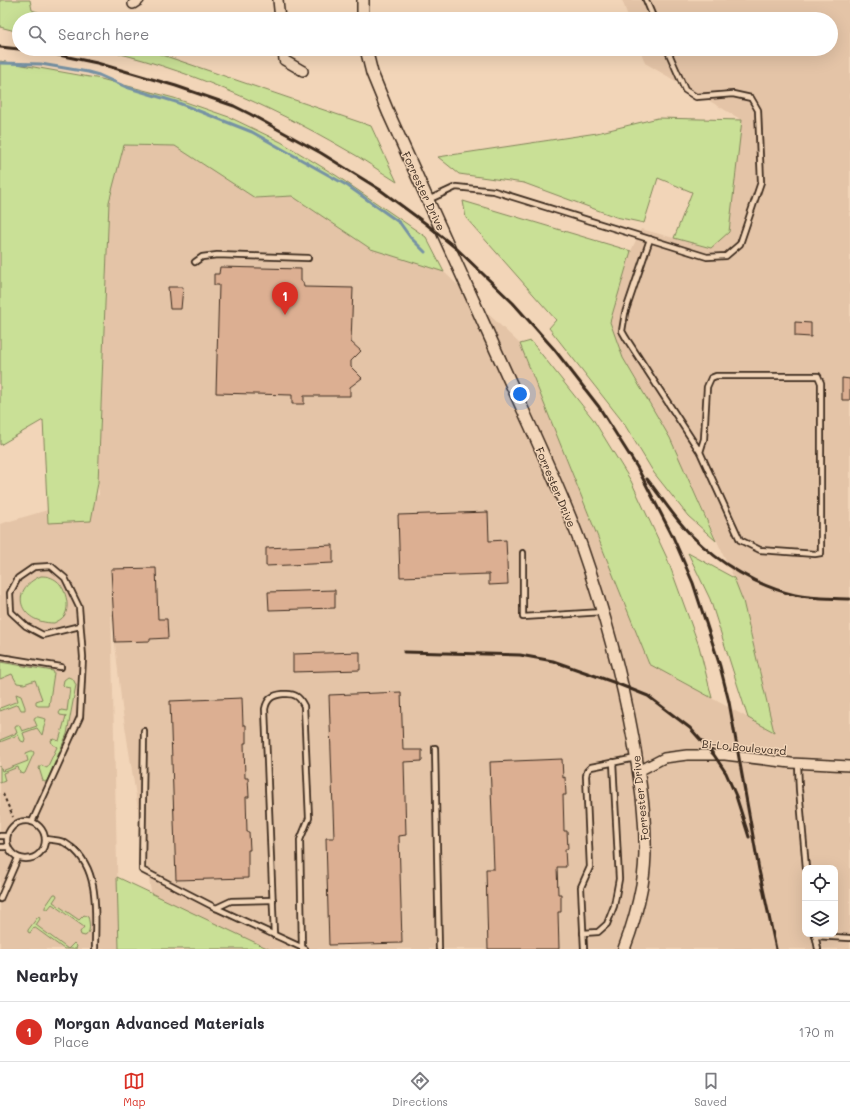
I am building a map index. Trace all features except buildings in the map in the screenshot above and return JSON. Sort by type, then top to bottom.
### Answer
[{"type":"street","points":[[278,0],[279,12]]},
{"type":"street","points":[[363,0],[363,12]]},
{"type":"street","points":[[284,56],[284,60],[303,71]]},
{"type":"street","name":"Forrester Drive","points":[[368,56],[377,88],[551,473],[580,543],[610,634],[623,691],[638,770],[645,850],[642,883],[636,913],[624,949]]},
{"type":"street","name":"Bi-Lo Boulevard","points":[[638,770],[664,758],[687,754],[725,755],[798,764],[850,766]]},
{"type":"lane","points":[[646,0],[651,12]]},
{"type":"lane","points":[[428,200],[456,187],[494,190],[707,257],[726,256],[740,244],[762,182],[758,110],[751,98],[734,94],[696,96],[685,90],[670,56]]},
{"type":"lane","points":[[650,239],[625,313],[622,331],[700,452],[740,540],[760,550],[815,554],[821,553],[821,383],[818,376],[716,376],[711,378],[707,387],[704,439],[700,452]]},
{"type":"lane","points":[[194,262],[202,257],[217,255],[308,258]]},
{"type":"lane","points":[[522,552],[524,617],[603,612]]},
{"type":"lane","points":[[32,822],[80,717],[83,657],[79,607],[65,578],[51,566],[34,567],[18,578],[10,593],[11,612],[26,626],[43,635],[80,626]]},
{"type":"lane","points":[[0,657],[61,667]]},
{"type":"lane","points":[[144,731],[142,870],[216,908],[274,935],[304,948],[300,840],[309,818],[304,706],[301,701],[295,695],[291,694],[275,695],[266,703],[265,709],[274,935]]},
{"type":"lane","points":[[435,748],[439,949]]},
{"type":"lane","points":[[585,949],[581,887],[590,867],[586,776],[592,767],[636,758]]},
{"type":"lane","points":[[584,933],[598,932],[607,924],[614,906],[619,879],[613,762]]},
{"type":"lane","points":[[798,764],[806,865]]},
{"type":"lane","points":[[32,822],[40,828],[45,839],[43,849],[36,856],[27,859],[18,858],[8,847],[7,836],[10,830],[19,823],[32,822]]},
{"type":"lane","points":[[0,836],[7,836]]},
{"type":"lane","points":[[45,839],[64,842],[76,852],[85,863],[93,882],[95,949]]},
{"type":"lane","points":[[0,847],[8,847]]},
{"type":"lane","points":[[0,899],[18,858]]},
{"type":"lane","points":[[216,908],[231,901],[273,900]]},
{"type":"lane","points":[[815,937],[818,949]]},
{"type":"lane","points":[[838,937],[850,938]]},
{"type":"path","points":[[3,794],[14,817]]},
{"type":"shaded area","points":[[622,0],[850,0],[850,949],[160,949],[122,707],[111,607],[119,949],[0,949],[0,524],[99,495],[98,483],[109,202],[124,145],[175,146],[255,198],[292,196],[371,249],[444,272],[520,344],[649,664],[774,732],[743,601],[734,578],[670,438],[623,358],[610,322],[631,251],[641,229],[710,248],[742,120],[645,63],[642,56],[838,56],[838,12],[626,12]]},
{"type":"green space","points":[[0,0],[30,0],[32,10],[38,12],[12,12],[12,30],[0,27]]},
{"type":"green space","points":[[130,56],[166,56],[371,126],[397,182],[364,160],[286,117],[225,89]]},
{"type":"green space","points":[[0,61],[101,79],[174,98],[229,117],[281,142],[337,176],[426,237],[444,272],[371,249],[292,196],[255,198],[175,146],[124,145],[109,202],[98,483],[91,521],[48,523],[43,420],[0,445]]},
{"type":"green space","points":[[658,118],[742,120],[729,232],[711,248],[674,238],[692,192],[658,178],[644,223],[616,217],[524,183],[459,174],[438,157],[597,133]]},
{"type":"green space","points":[[463,201],[631,251],[610,322],[623,358],[670,438],[716,541],[688,516],[654,473],[623,422],[549,328],[556,320],[466,218]]},
{"type":"green space","points":[[531,341],[593,419],[631,481],[667,558],[699,646],[712,698],[649,664],[520,344]]},
{"type":"green space","points":[[688,553],[734,578],[743,601],[774,732],[748,718],[710,599]]},
{"type":"green space","points":[[41,576],[49,577],[57,581],[65,592],[67,603],[66,612],[62,618],[54,623],[42,622],[33,618],[26,612],[22,605],[21,597],[24,589],[31,582]]},
{"type":"green space","points":[[0,662],[53,671],[54,673],[49,706],[36,705],[36,701],[42,699],[35,680],[24,684],[17,683],[12,674],[0,679]]},
{"type":"green space","points":[[68,677],[73,679],[76,685],[67,734],[47,781],[45,782],[43,781],[39,768],[41,765],[47,768],[57,747],[52,744],[51,740],[54,739],[59,741],[66,716],[60,715],[59,713],[61,710],[67,711],[70,688],[63,685],[64,680]]},
{"type":"green space","points":[[16,694],[21,696],[25,710],[21,710],[18,704],[0,711],[0,708],[18,701]]},
{"type":"green space","points":[[35,717],[46,719],[42,735],[37,728],[23,733],[25,739],[24,742],[21,741],[18,735],[0,742],[0,740],[17,733],[15,727],[16,725],[19,725],[22,731],[37,726],[34,719]]},
{"type":"green space","points":[[31,751],[34,753],[25,773],[20,773],[18,767],[3,773],[5,781],[0,783],[0,766],[2,771],[28,761],[26,753]]},
{"type":"green space","points":[[117,877],[269,949],[119,949]]},
{"type":"green space","points":[[54,894],[57,896],[53,902],[79,920],[84,915],[88,917],[90,928],[87,935],[81,935],[80,932],[84,927],[52,904],[48,909],[45,909]]},
{"type":"green space","points":[[39,917],[40,919],[36,925],[68,949],[64,949],[34,927],[30,933],[28,932]]},
{"type":"green space","points":[[74,943],[77,946],[76,949],[68,949]]},
{"type":"waterway","points":[[0,63],[41,64],[99,75],[126,87],[176,102],[252,132],[348,186],[400,223],[410,237],[425,252]]},
{"type":"railway","points":[[0,47],[12,48]]},
{"type":"railway","points":[[64,56],[97,63],[176,86],[234,106],[321,153],[379,189],[457,249],[513,303],[554,349],[599,407],[637,467],[673,537],[693,583],[720,666],[729,702],[759,870],[776,949]]},
{"type":"railway","points":[[647,479],[674,516],[692,536],[715,556],[740,573],[767,586],[795,595],[816,598],[850,599]]},
{"type":"railway","points":[[404,652],[520,655],[553,661],[648,696],[690,728],[714,755],[726,773],[736,796],[749,837]]},
{"type":"place","name":"Morgan Advanced Materials","points":[[285,315]]}]
